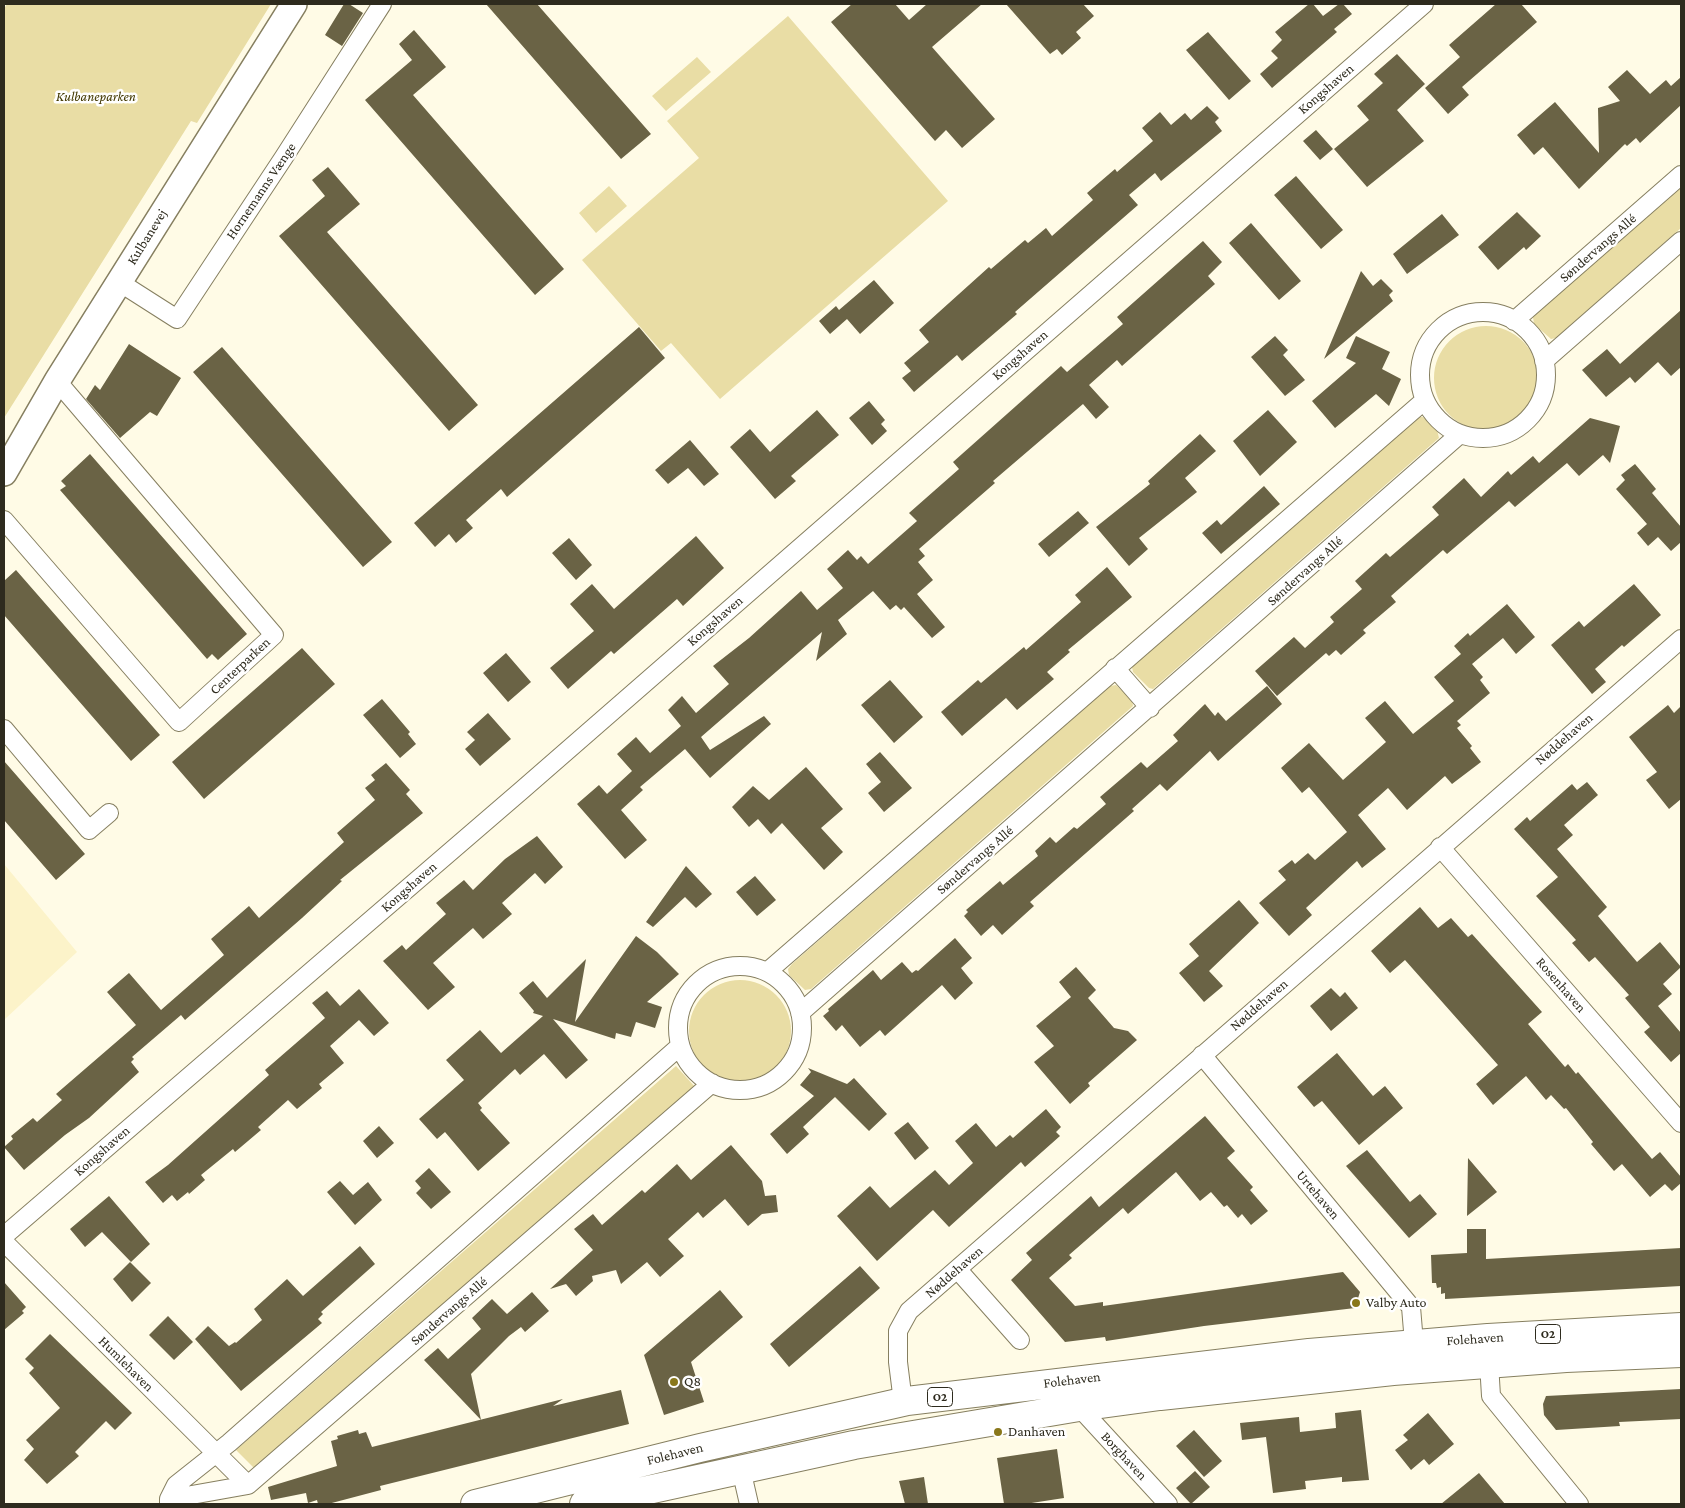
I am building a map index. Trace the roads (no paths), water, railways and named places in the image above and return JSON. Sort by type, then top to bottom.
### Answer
[{"type":"main road","name":"Folehaven","points":[[474,1504],[700,1448],[903,1402],[1251,1359],[1414,1343],[1681,1328]]},
{"type":"main road","name":"Folehaven","points":[[584,1504],[741,1469],[908,1436],[1079,1407],[1255,1384],[1488,1363],[1681,1353]]},
{"type":"street","name":"Kulbanevej","points":[[4,473],[57,381],[294,4]]},
{"type":"street","name":"Hornemanns Vænge","points":[[119,282],[177,319],[382,4]]},
{"type":"street","name":"Kongshaven","points":[[4,1236],[537,776],[1424,4]]},
{"type":"street","name":"Søndervangs Allé","points":[[1514,320],[1681,175]]},
{"type":"street","points":[[1544,361],[1681,241]]},
{"type":"street","points":[[1477,312],[1497,314],[1514,320],[1528,331],[1538,345],[1544,361],[1546,379],[1542,397],[1534,412],[1521,425],[1502,435],[1481,438],[1460,434],[1439,420],[1425,400],[1420,381],[1421,360],[1429,342],[1442,327],[1459,317],[1477,312]]},
{"type":"street","name":"Centerparken","points":[[4,520],[179,722],[274,635],[57,381]]},
{"type":"street","points":[[767,972],[1425,400]]},
{"type":"street","name":"Søndervangs Allé","points":[[800,1013],[1150,708],[1460,434]]},
{"type":"street","name":"Nøddehaven","points":[[903,1402],[898,1362],[898,1332],[909,1311],[1440,846],[1681,639]]},
{"type":"street","points":[[1115,668],[1150,708]]},
{"type":"street","points":[[4,729],[89,830],[109,813]]},
{"type":"street","name":"Rosenhaven","points":[[1440,846],[1681,1123]]},
{"type":"street","points":[[730,966],[749,966],[767,972],[788,989],[800,1013],[802,1030],[799,1046],[792,1062],[781,1075],[755,1088],[740,1090],[712,1083],[692,1068],[680,1046],[677,1023],[683,1002],[696,983],[712,972],[730,966]]},
{"type":"street","points":[[169,1501],[176,1485],[217,1453],[680,1046]]},
{"type":"street","name":"Urtehaven","points":[[1202,1055],[1411,1307],[1414,1343]]},
{"type":"street","name":"Søndervangs Allé","points":[[248,1485],[712,1083]]},
{"type":"street","name":"Humlehaven","points":[[4,1242],[248,1485]]},
{"type":"street","points":[[958,1270],[1020,1340]]},
{"type":"street","points":[[1488,1363],[1491,1396],[1579,1504]]},
{"type":"street","name":"Borghaven","points":[[1079,1407],[1168,1504]]},
{"type":"street","points":[[741,1469],[749,1504]]},
{"type":"street","points":[[169,1501],[248,1485]]},
{"type":"place","name":"Valby Auto","points":[[1356,1303]]},
{"type":"place","name":"Q8","points":[[674,1382]]},
{"type":"place","name":"Danhaven","points":[[998,1432]]},
{"type":"park label","name":"Kulbaneparken","points":[[96,97]]}]
